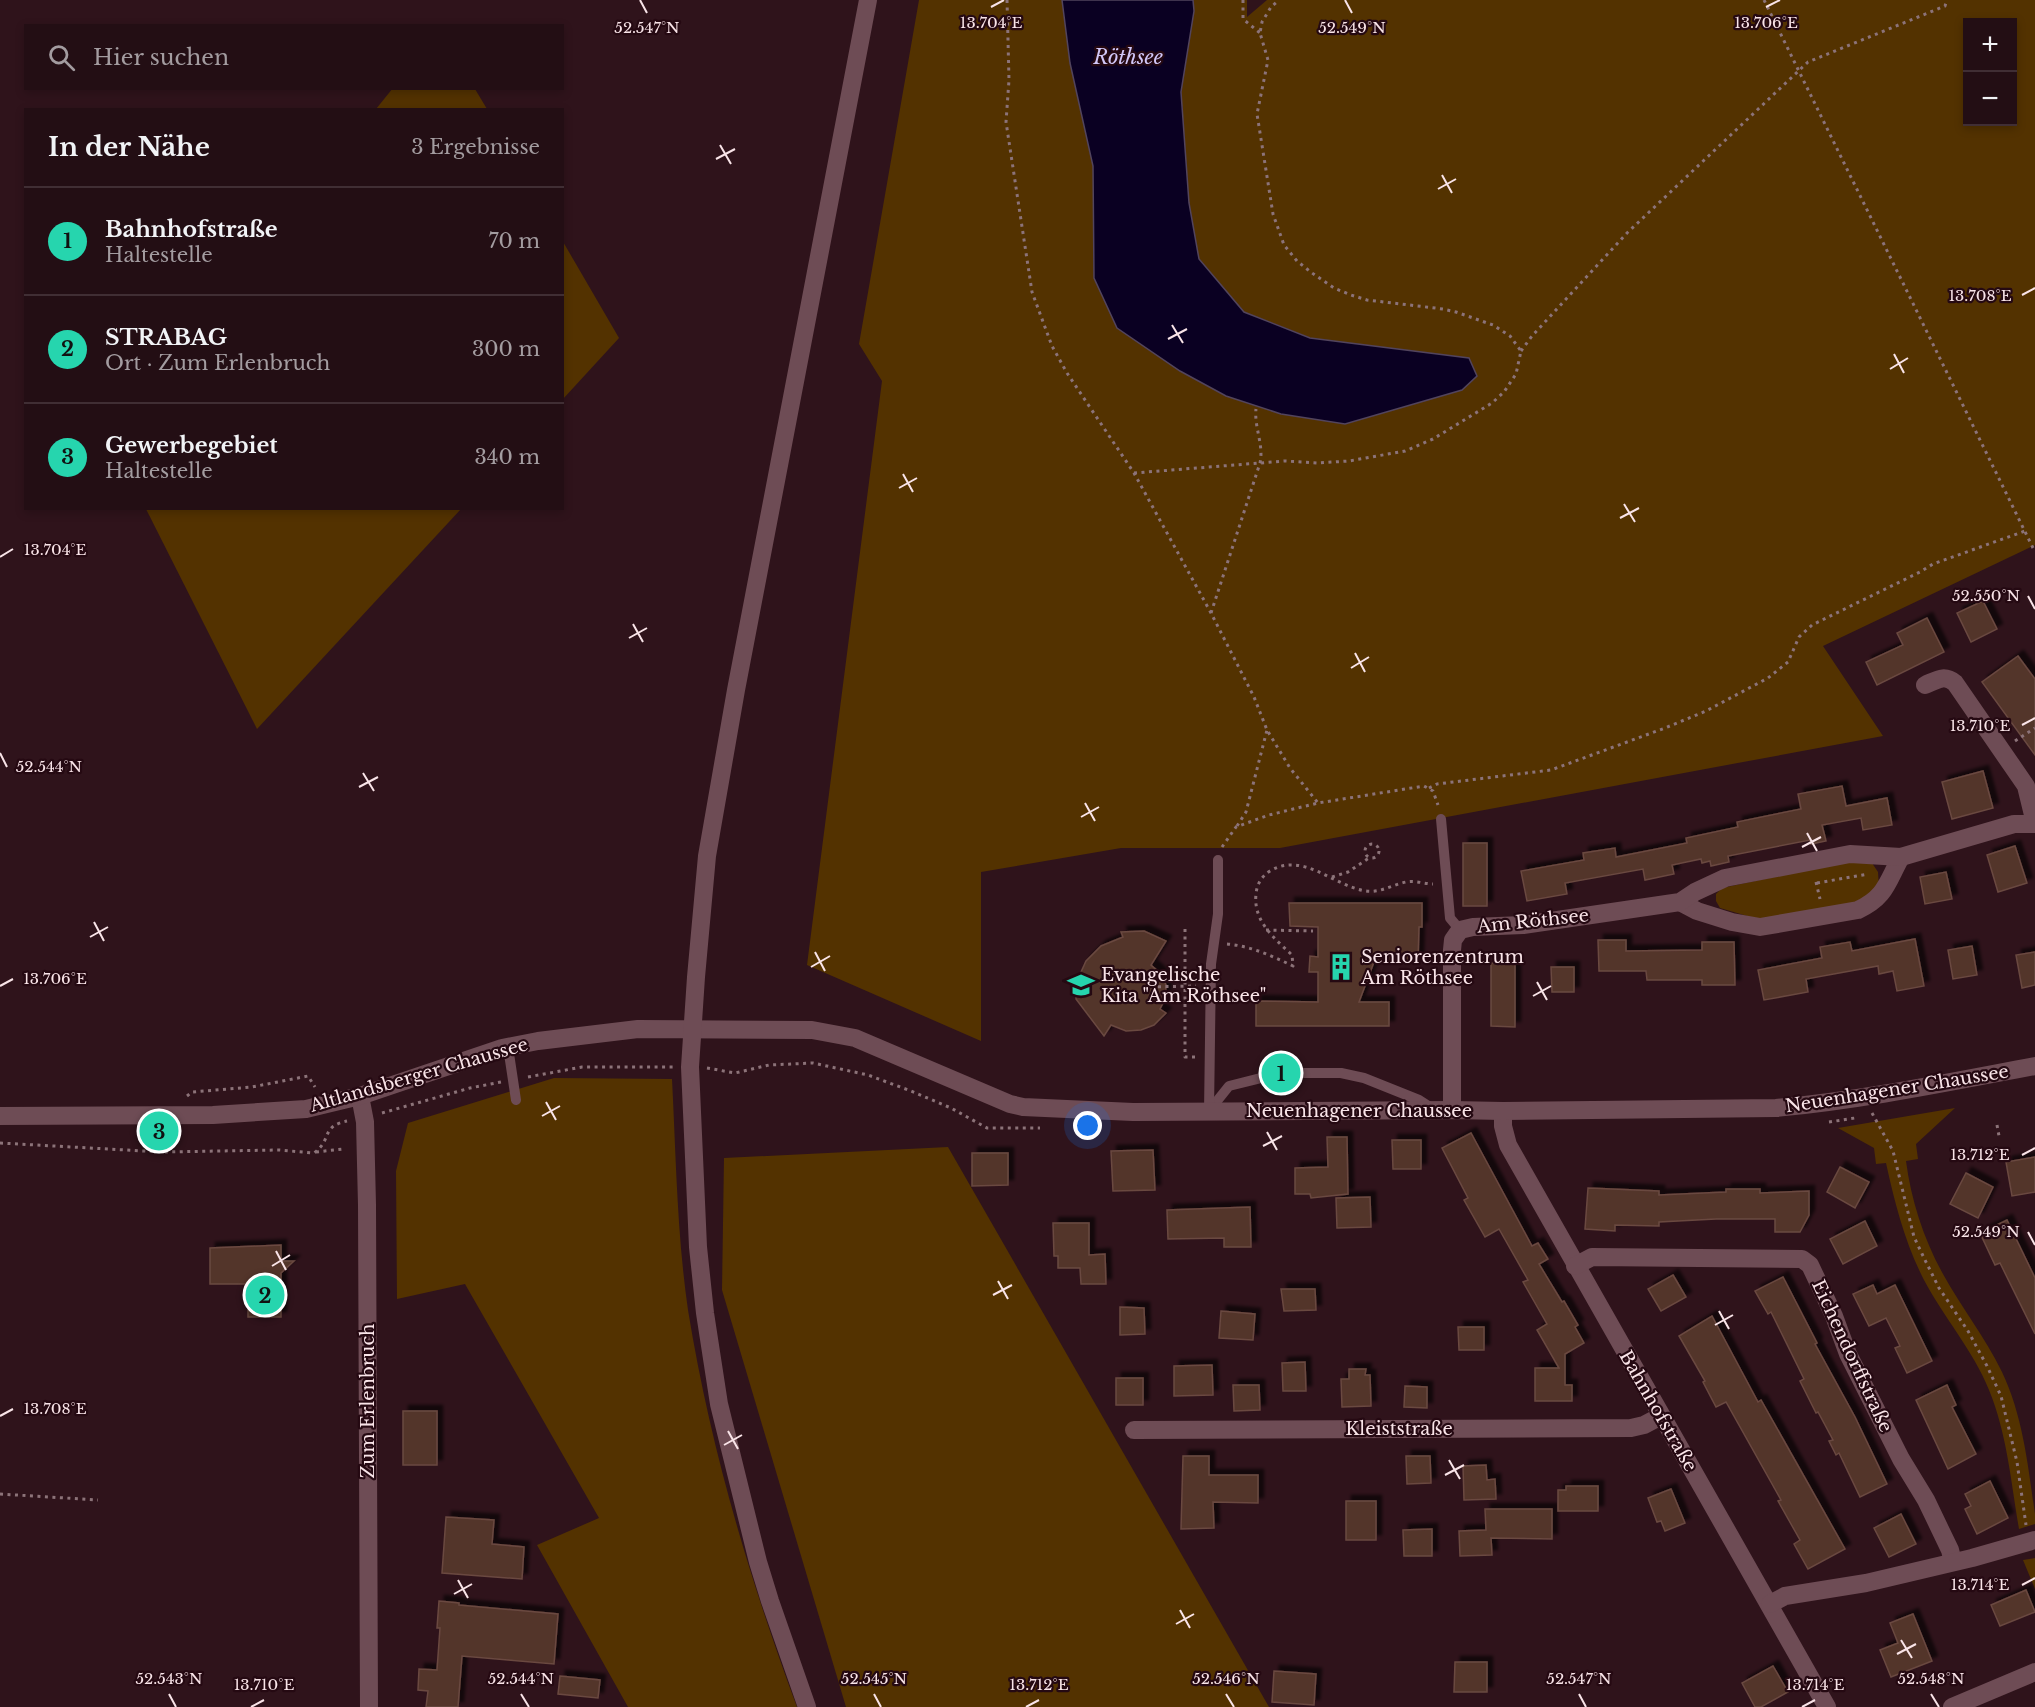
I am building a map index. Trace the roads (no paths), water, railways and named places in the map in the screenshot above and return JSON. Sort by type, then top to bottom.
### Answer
[{"type":"street","points":[[807,1707],[758,1562],[719,1404],[705,1313],[698,1246],[690,1082],[696,977],[707,856],[736,690],[868,0]]},
{"type":"street","name":"Am Röthsee","points":[[1452,1110],[1452,950],[1453,940],[1460,930],[1523,924],[1680,902],[1725,878],[1850,854],[1898,864],[2014,824],[2035,824],[2026,786],[1955,683],[1943,677],[1925,685]]},
{"type":"street","points":[[1680,902],[1696,911],[1732,922],[1760,927],[1858,910],[1873,903],[1884,891],[1898,864]]},
{"type":"street","name":"Altlandsberger Chaussee","points":[[0,1116],[203,1115],[306,1109],[360,1096],[417,1075],[508,1047],[538,1041],[638,1029],[694,1029]]},
{"type":"street","name":"Neuenhagener Chaussee","points":[[694,1029],[812,1030],[855,1038],[1010,1104],[1023,1107],[1133,1112],[1776,1108],[1859,1098],[2035,1066]]},
{"type":"street","name":"Zum Erlenbruch","points":[[360,1096],[365,1122],[367,1205],[369,1707]]},
{"type":"street","name":"Bahnhofstraße","points":[[1503,1111],[1503,1126],[1508,1145],[1827,1707]]},
{"type":"street","name":"Eichendorffstraße","points":[[1575,1266],[1592,1257],[1802,1259],[1810,1266],[1834,1316],[1848,1354],[1900,1460],[1926,1500],[1950,1550],[1953,1562]]},
{"type":"street","name":"Kleiststraße","points":[[1134,1430],[1631,1428],[1644,1425],[1661,1416]]},
{"type":"street","points":[[1770,1604],[1785,1596],[1866,1583],[2032,1541]]},
{"type":"street","points":[[1952,1707],[2035,1672]]},
{"type":"lane","points":[[1441,819],[1450,918],[1460,930]]},
{"type":"lane","points":[[1209,1112],[1210,964],[1218,914],[1218,860]]},
{"type":"lane","points":[[508,1047],[516,1100]]},
{"type":"lane","points":[[1209,1112],[1229,1086],[1281,1073],[1341,1073],[1364,1078],[1419,1100],[1434,1110]]},
{"type":"water","name":"Röthsee","points":[[1062,0],[1193,0],[1194,11],[1181,92],[1189,203],[1199,259],[1244,312],[1310,338],[1469,358],[1477,376],[1462,390],[1345,424],[1281,414],[1226,396],[1180,371],[1117,328],[1094,278],[1093,166],[1070,63]]},
{"type":"place","name":"Seniorenzentrum Am Röthsee","points":[[1341,967]]},
{"type":"place","name":"Evangelische Kita \"Am Röthsee\"","points":[[1081,985]]},
{"type":"place","name":"Bahnhofstraße","points":[[1281,1073]]},
{"type":"place","name":"Gewerbegebiet","points":[[159,1131]]},
{"type":"place","name":"STRABAG","points":[[265,1295]]}]
